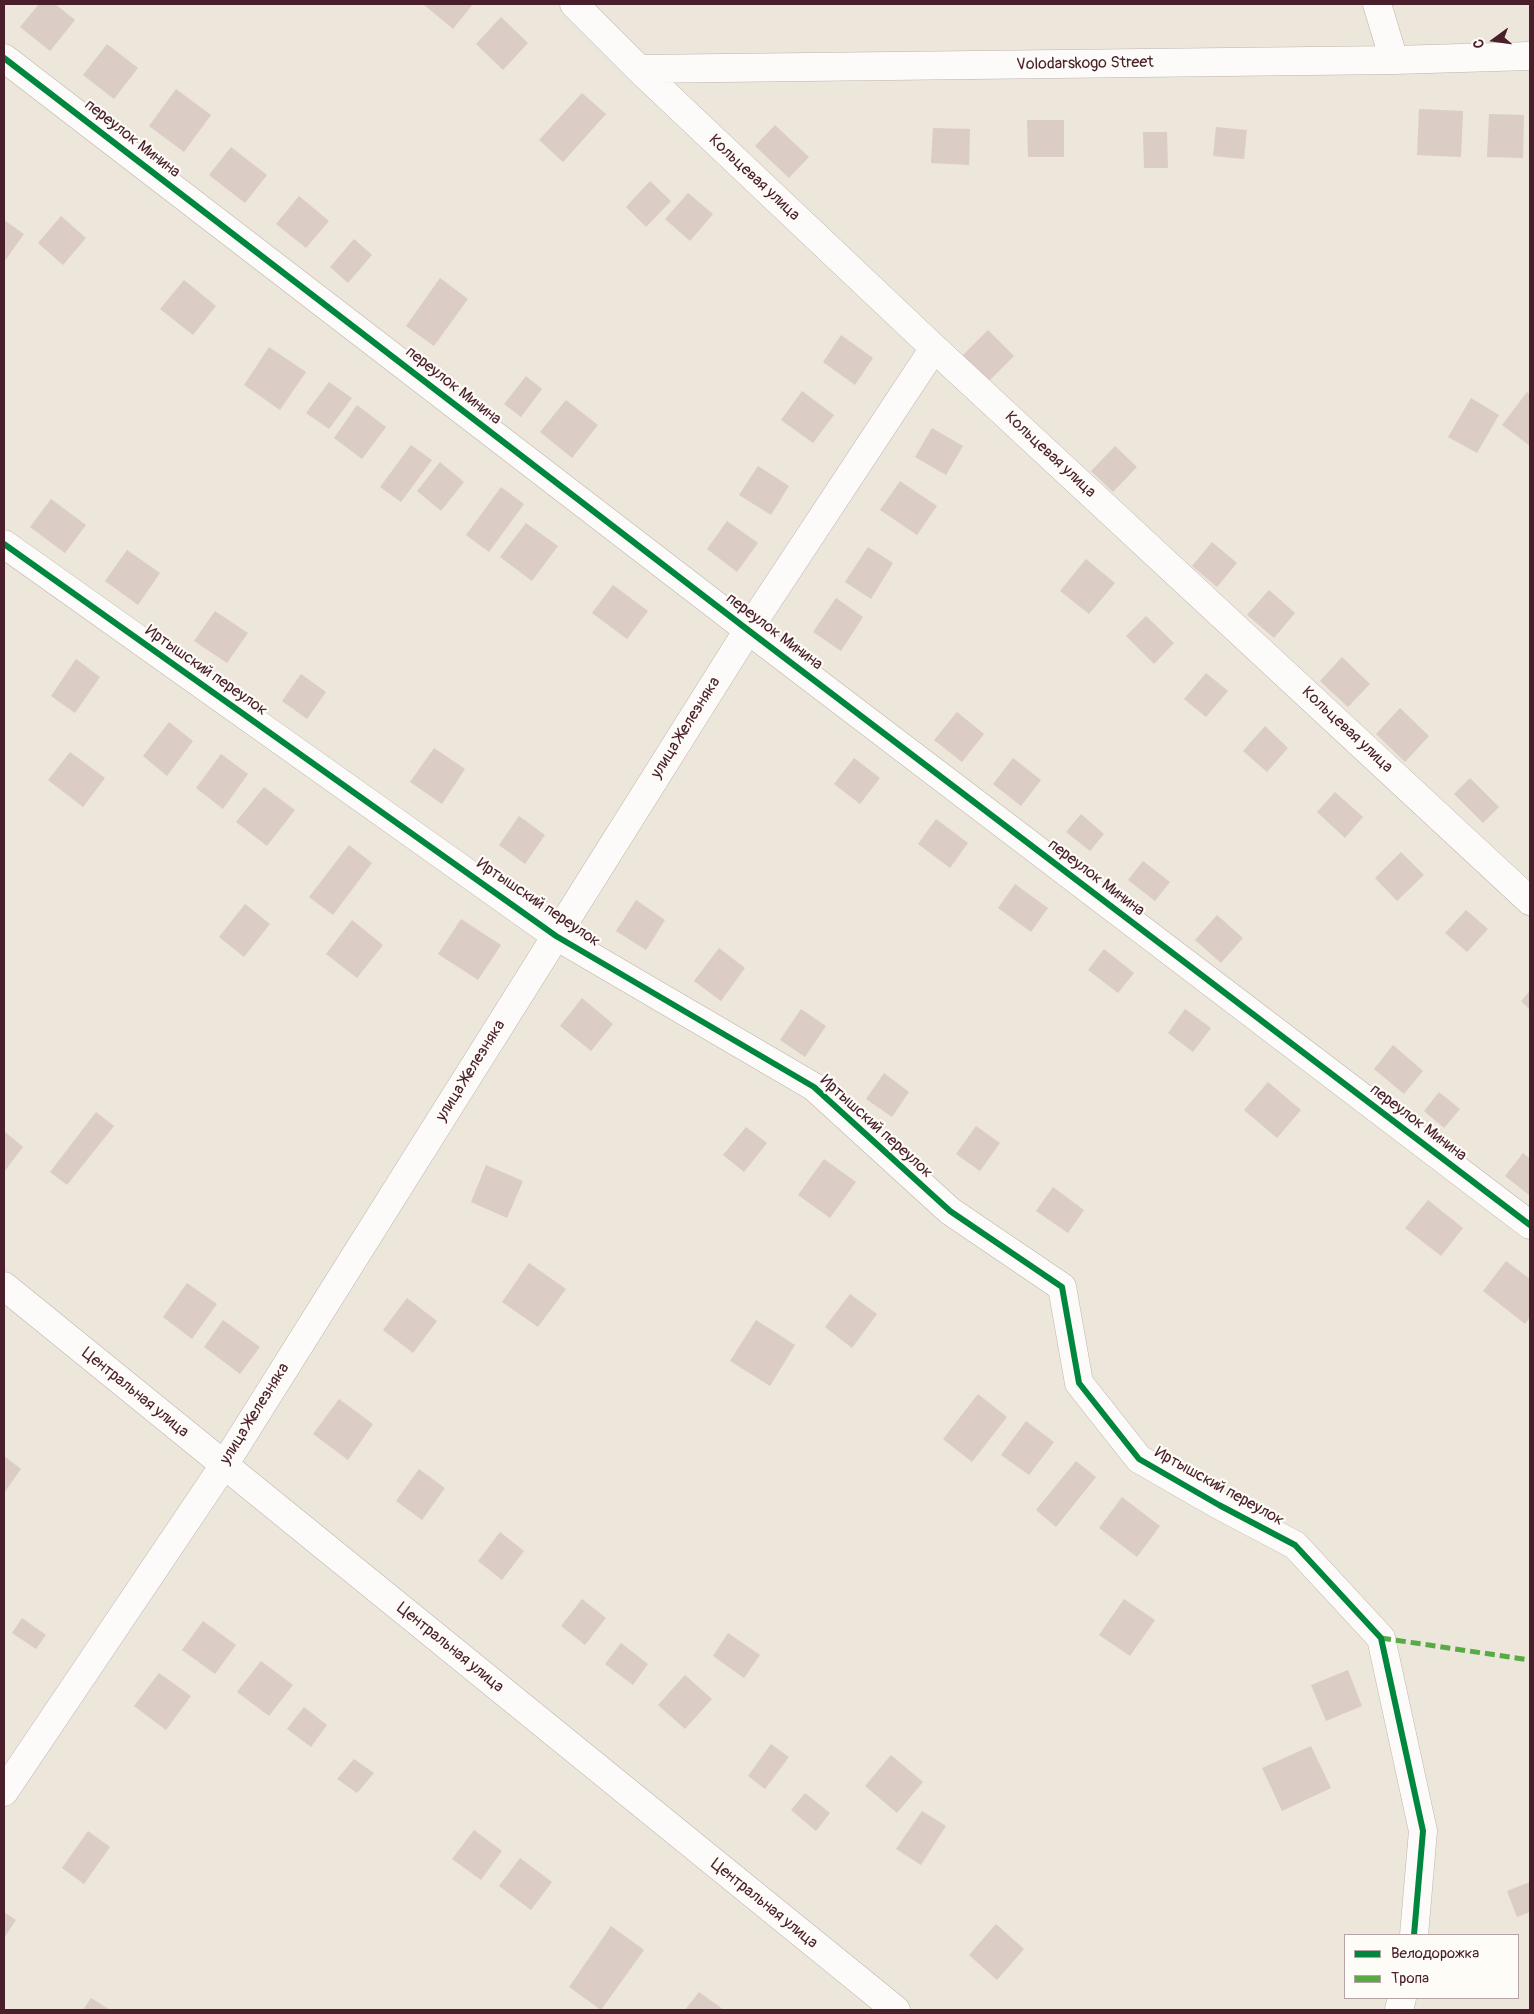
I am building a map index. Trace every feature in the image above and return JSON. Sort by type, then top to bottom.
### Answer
[{"type":"street","name":"Кольцевая улица","points":[[574,4],[639,69],[934,348],[1530,901]]},
{"type":"street","points":[[1377,4],[1394,60]]},
{"type":"street","name":"Volodarskogo Street","points":[[639,69],[1394,60],[1530,56]]},
{"type":"street","name":"переулок Минина","points":[[4,58],[748,630],[1530,1225]]},
{"type":"street","name":"улица Железняка","points":[[4,1792],[224,1465],[748,630],[934,348]]},
{"type":"street","name":"Иртышский переулок","points":[[4,544],[556,936],[814,1087],[950,1212],[1062,1287],[1078,1383],[1139,1459],[1219,1505],[1295,1545],[1381,1638],[1423,1831],[1414,1934]]},
{"type":"street","name":"Центральная улица","points":[[4,1286],[896,2010]]},
{"type":"building","points":[[39,4],[55,4],[75,20],[50,51],[20,27]]},
{"type":"building","points":[[423,4],[473,4],[453,29]]},
{"type":"building","points":[[501,17],[528,43],[503,70],[476,44]]},
{"type":"building","points":[[107,44],[138,68],[114,99],[83,75]]},
{"type":"building","points":[[176,89],[211,115],[184,152],[149,126]]},
{"type":"building","points":[[582,93],[606,114],[563,162],[539,140]]},
{"type":"building","points":[[1419,109],[1463,111],[1461,157],[1417,155]]},
{"type":"building","points":[[1489,114],[1524,115],[1523,158],[1487,157]]},
{"type":"building","points":[[1027,120],[1064,120],[1064,157],[1028,157]]},
{"type":"building","points":[[775,125],[809,157],[789,178],[755,146]]},
{"type":"building","points":[[1216,127],[1247,130],[1244,159],[1213,156]]},
{"type":"building","points":[[933,128],[970,129],[969,165],[931,163]]},
{"type":"building","points":[[1143,132],[1167,132],[1168,168],[1144,168]]},
{"type":"building","points":[[231,147],[267,175],[245,203],[209,175]]},
{"type":"building","points":[[650,181],[671,201],[646,227],[626,207]]},
{"type":"building","points":[[688,193],[713,214],[690,241],[665,219]]},
{"type":"building","points":[[299,196],[329,221],[306,248],[276,224]]},
{"type":"building","points":[[61,216],[86,238],[63,265],[38,243]]},
{"type":"building","points":[[4,220],[24,234],[4,262]]},
{"type":"building","points":[[354,239],[372,255],[348,283],[330,267]]},
{"type":"building","points":[[440,278],[468,299],[434,346],[406,326]]},
{"type":"building","points":[[184,280],[216,306],[193,335],[160,309]]},
{"type":"building","points":[[988,330],[1014,356],[988,382],[962,356]]},
{"type":"building","points":[[841,335],[873,358],[855,385],[823,362]]},
{"type":"building","points":[[269,347],[306,372],[280,410],[244,385]]},
{"type":"building","points":[[526,376],[542,389],[521,417],[504,404]]},
{"type":"building","points":[[329,382],[352,398],[329,429],[306,413]]},
{"type":"building","points":[[802,391],[834,415],[813,443],[781,420]]},
{"type":"building","points":[[1527,392],[1530,395],[1530,446],[1502,425]]},
{"type":"building","points":[[1471,398],[1499,415],[1477,453],[1448,437]]},
{"type":"building","points":[[566,400],[598,425],[572,458],[540,432]]},
{"type":"building","points":[[357,405],[386,427],[362,459],[334,438]]},
{"type":"building","points":[[932,428],[963,446],[946,475],[915,457]]},
{"type":"building","points":[[411,445],[432,460],[401,502],[380,487]]},
{"type":"building","points":[[1115,446],[1137,467],[1113,492],[1091,471]]},
{"type":"building","points":[[440,462],[464,482],[441,511],[417,491]]},
{"type":"building","points":[[758,466],[789,486],[771,515],[739,495]]},
{"type":"building","points":[[900,481],[937,506],[917,535],[880,510]]},
{"type":"building","points":[[501,487],[524,504],[489,552],[466,535]]},
{"type":"building","points":[[51,499],[86,525],[65,553],[30,527]]},
{"type":"building","points":[[727,521],[758,543],[737,572],[707,549]]},
{"type":"building","points":[[526,523],[558,546],[532,581],[500,557]]},
{"type":"building","points":[[1212,542],[1237,563],[1217,587],[1192,566]]},
{"type":"building","points":[[868,547],[893,563],[871,599],[845,582]]},
{"type":"building","points":[[127,550],[160,573],[138,605],[105,581]]},
{"type":"building","points":[[1086,559],[1115,583],[1089,614],[1060,591]]},
{"type":"building","points":[[613,585],[648,611],[627,639],[592,613]]},
{"type":"building","points":[[1269,590],[1295,613],[1274,638],[1247,615]]},
{"type":"building","points":[[836,598],[863,617],[841,651],[813,632]]},
{"type":"building","points":[[215,611],[248,633],[227,663],[194,641]]},
{"type":"building","points":[[1146,616],[1174,643],[1154,664],[1126,636]]},
{"type":"building","points":[[1342,657],[1370,684],[1348,707],[1320,681]]},
{"type":"building","points":[[76,659],[100,677],[75,713],[51,696]]},
{"type":"building","points":[[1206,673],[1228,691],[1206,717],[1184,699]]},
{"type":"building","points":[[301,674],[326,692],[307,719],[282,701]]},
{"type":"building","points":[[1400,708],[1429,736],[1405,762],[1376,734]]},
{"type":"building","points":[[957,712],[984,734],[962,762],[934,740]]},
{"type":"building","points":[[169,722],[193,741],[167,776],[143,756]]},
{"type":"building","points":[[1265,726],[1288,748],[1267,772],[1243,751]]},
{"type":"building","points":[[434,748],[465,769],[442,804],[410,782]]},
{"type":"building","points":[[70,752],[105,778],[83,807],[48,780]]},
{"type":"building","points":[[221,754],[248,774],[223,809],[196,788]]},
{"type":"building","points":[[854,758],[880,778],[860,804],[834,784]]},
{"type":"building","points":[[1013,758],[1041,780],[1021,806],[993,784]]},
{"type":"building","points":[[1470,778],[1499,807],[1483,823],[1454,794]]},
{"type":"building","points":[[264,787],[295,810],[267,846],[236,822]]},
{"type":"building","points":[[1335,792],[1363,817],[1345,838],[1317,812]]},
{"type":"building","points":[[1081,814],[1104,834],[1090,851],[1066,832]]},
{"type":"building","points":[[519,816],[545,835],[525,864],[499,845]]},
{"type":"building","points":[[936,819],[968,843],[950,868],[918,844]]},
{"type":"building","points":[[349,845],[372,863],[333,915],[309,897]]},
{"type":"building","points":[[1401,852],[1424,875],[1397,901],[1375,878]]},
{"type":"building","points":[[1143,861],[1170,882],[1155,901],[1128,880]]},
{"type":"building","points":[[1015,884],[1048,908],[1031,932],[998,908]]},
{"type":"building","points":[[636,900],[665,920],[646,950],[616,931]]},
{"type":"building","points":[[245,904],[270,924],[244,957],[219,937]]},
{"type":"building","points":[[1466,910],[1488,929],[1467,952],[1445,933]]},
{"type":"building","points":[[1217,915],[1243,938],[1221,963],[1195,940]]},
{"type":"building","points":[[461,919],[501,945],[478,980],[438,954]]},
{"type":"building","points":[[352,920],[383,945],[357,978],[326,954]]},
{"type":"building","points":[[719,948],[745,968],[721,1001],[694,981]]},
{"type":"building","points":[[1104,949],[1134,973],[1118,993],[1088,970]]},
{"type":"building","points":[[1530,991],[1530,1010],[1521,1001]]},
{"type":"building","points":[[582,998],[613,1024],[591,1051],[560,1026]]},
{"type":"building","points":[[801,1009],[826,1026],[805,1057],[780,1040]]},
{"type":"building","points":[[1185,1009],[1211,1028],[1193,1052],[1168,1033]]},
{"type":"building","points":[[1393,1045],[1423,1071],[1404,1094],[1374,1069]]},
{"type":"building","points":[[884,1073],[909,1092],[892,1117],[866,1099]]},
{"type":"building","points":[[1268,1082],[1301,1110],[1277,1138],[1244,1110]]},
{"type":"building","points":[[1439,1092],[1460,1109],[1444,1128],[1424,1111]]},
{"type":"building","points":[[96,1112],[114,1126],[67,1185],[50,1172]]},
{"type":"building","points":[[976,1126],[1000,1143],[980,1171],[956,1154]]},
{"type":"building","points":[[746,1127],[767,1143],[744,1172],[723,1155]]},
{"type":"building","points":[[4,1131],[23,1147],[4,1172]]},
{"type":"building","points":[[1523,1153],[1530,1159],[1529,1195],[1505,1176]]},
{"type":"building","points":[[824,1159],[856,1182],[830,1218],[798,1195]]},
{"type":"building","points":[[486,1165],[523,1181],[507,1218],[471,1202]]},
{"type":"building","points":[[1053,1187],[1084,1210],[1068,1233],[1036,1211]]},
{"type":"building","points":[[1428,1200],[1463,1228],[1441,1256],[1405,1228]]},
{"type":"building","points":[[1506,1261],[1530,1279],[1530,1317],[1525,1324],[1483,1291]]},
{"type":"building","points":[[529,1263],[566,1289],[538,1327],[502,1302]]},
{"type":"building","points":[[187,1283],[217,1304],[192,1339],[163,1317]]},
{"type":"building","points":[[850,1294],[877,1314],[852,1348],[825,1327]]},
{"type":"building","points":[[407,1298],[437,1321],[413,1353],[383,1330]]},
{"type":"building","points":[[223,1320],[260,1347],[240,1374],[204,1347]]},
{"type":"building","points":[[756,1320],[795,1345],[770,1386],[730,1361]]},
{"type":"building","points":[[978,1394],[1007,1417],[972,1462],[943,1439]]},
{"type":"building","points":[[339,1399],[373,1424],[348,1460],[313,1434]]},
{"type":"building","points":[[1026,1421],[1054,1442],[1029,1475],[1001,1455]]},
{"type":"building","points":[[4,1456],[21,1469],[4,1493]]},
{"type":"building","points":[[1076,1461],[1096,1477],[1056,1527],[1036,1510]]},
{"type":"building","points":[[419,1469],[445,1488],[422,1520],[396,1501]]},
{"type":"building","points":[[1122,1497],[1160,1526],[1137,1557],[1099,1528]]},
{"type":"building","points":[[500,1532],[524,1551],[502,1580],[478,1561]]},
{"type":"building","points":[[582,1599],[606,1618],[585,1645],[561,1626]]},
{"type":"building","points":[[1124,1599],[1155,1620],[1130,1656],[1099,1635]]},
{"type":"building","points":[[22,1618],[46,1635],[36,1649],[12,1633]]},
{"type":"building","points":[[203,1621],[236,1645],[215,1674],[182,1650]]},
{"type":"building","points":[[728,1633],[760,1655],[744,1678],[713,1656]]},
{"type":"building","points":[[621,1643],[648,1664],[633,1685],[605,1664]]},
{"type":"building","points":[[261,1661],[293,1685],[269,1716],[237,1692]]},
{"type":"building","points":[[1348,1670],[1362,1706],[1326,1721],[1311,1685]]},
{"type":"building","points":[[159,1673],[191,1696],[166,1730],[134,1706]]},
{"type":"building","points":[[685,1675],[712,1699],[685,1729],[658,1705]]},
{"type":"building","points":[[304,1707],[327,1725],[311,1747],[287,1729]]},
{"type":"building","points":[[771,1744],[789,1757],[765,1789],[748,1776]]},
{"type":"building","points":[[1311,1746],[1331,1788],[1282,1811],[1262,1768]]},
{"type":"building","points":[[891,1755],[923,1782],[897,1813],[865,1786]]},
{"type":"building","points":[[354,1759],[374,1773],[357,1793],[337,1779]]},
{"type":"building","points":[[805,1793],[830,1813],[816,1831],[791,1810]]},
{"type":"building","points":[[922,1811],[946,1826],[921,1865],[896,1849]]},
{"type":"building","points":[[474,1830],[502,1851],[481,1880],[452,1859]]},
{"type":"building","points":[[88,1831],[110,1847],[84,1884],[62,1868]]},
{"type":"building","points":[[520,1858],[552,1882],[531,1910],[499,1886]]},
{"type":"building","points":[[1530,1882],[1530,1912],[1517,1917],[1507,1891]]},
{"type":"building","points":[[4,1912],[16,1920],[4,1938]]},
{"type":"building","points":[[996,1924],[1024,1949],[997,1980],[969,1955]]},
{"type":"building","points":[[611,1926],[644,1950],[601,2010],[569,1987]]},
{"type":"building","points":[[699,1992],[724,2010],[685,2010]]},
{"type":"building","points":[[91,1998],[110,2010],[83,2010]]},
{"type":"marked path","points":[[1381,1638],[1530,1660]]},
{"type":"cycle path","points":[[4,58],[748,630],[1530,1225]]},
{"type":"cycle path","points":[[4,544],[556,936],[814,1087],[950,1211],[1062,1287],[1079,1383],[1139,1459],[1219,1505],[1295,1545],[1381,1638],[1423,1831],[1414,1934]]}]
